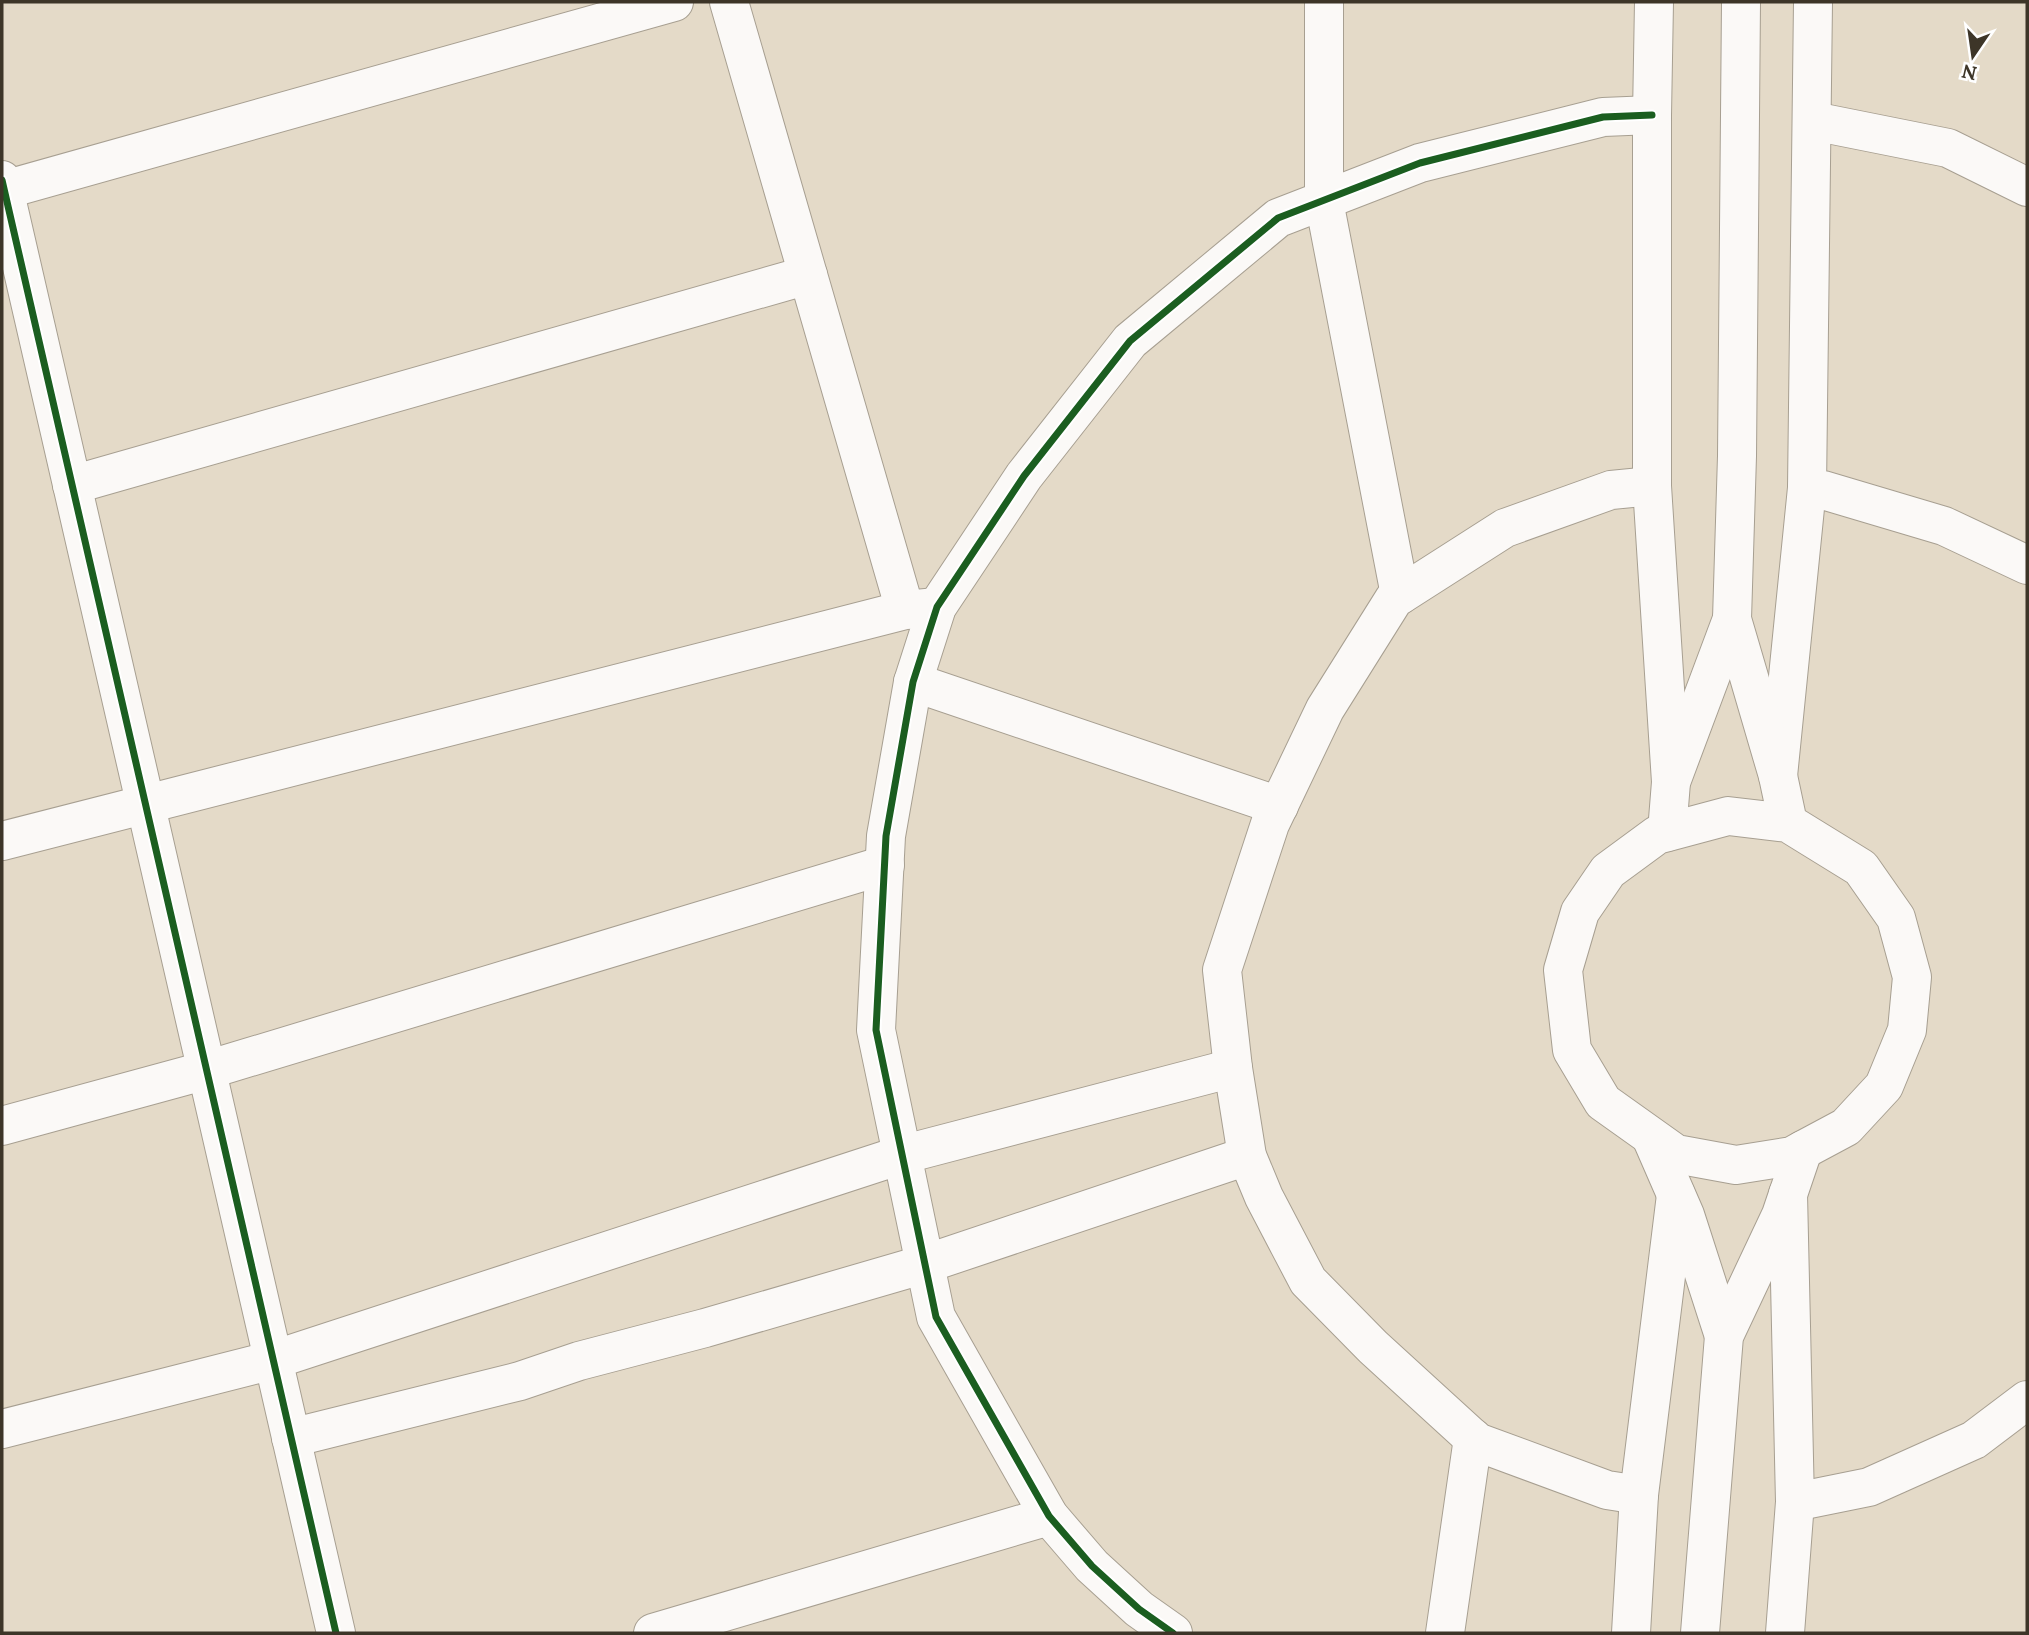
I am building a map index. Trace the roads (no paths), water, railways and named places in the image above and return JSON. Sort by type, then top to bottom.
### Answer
[{"type":"street","points":[[336,1633],[3,185],[674,2]]},
{"type":"street","points":[[729,2],[807,275],[921,609],[913,682],[886,836],[876,1030],[936,1317],[1049,1516],[1092,1566],[1139,1609],[1173,1633]]},
{"type":"street","points":[[1324,2],[1324,201],[1400,595]]},
{"type":"street","points":[[1654,2],[1652,486],[1671,782],[1667,832]]},
{"type":"street","points":[[1741,2],[1737,456],[1732,619],[1778,776],[1788,823]]},
{"type":"street","points":[[1778,776],[1807,488],[1813,2]]},
{"type":"street","points":[[2,841],[921,609],[1130,341],[1278,218],[1420,163],[1602,117],[1652,115]]},
{"type":"street","points":[[1812,121],[1948,148],[2027,187]]},
{"type":"street","points":[[72,485],[807,275]]},
{"type":"street","points":[[1639,1495],[1607,1490],[1477,1442],[1373,1347],[1308,1281],[1247,1156],[1233,1068],[1222,970],[1270,824],[1325,709],[1394,599],[1505,528],[1611,490],[1652,486]]},
{"type":"street","points":[[1807,488],[1823,490],[1944,526],[2027,565]]},
{"type":"street","points":[[1671,782],[1732,619]]},
{"type":"street","points":[[913,682],[1279,806]]},
{"type":"street","points":[[1728,816],[1788,823],[1861,868],[1896,918],[1912,977],[1907,1030],[1884,1086],[1846,1127],[1792,1156],[1736,1165],[1676,1154],[1603,1102],[1572,1050],[1563,970],[1580,912],[1608,871],[1657,835],[1728,816]]},
{"type":"street","points":[[2,1126],[207,1070],[885,865]]},
{"type":"street","points":[[2,1429],[273,1360],[901,1155],[1233,1068]]},
{"type":"street","points":[[1651,1137],[1685,1215],[1724,1336]]},
{"type":"street","points":[[1700,1633],[1724,1336],[1781,1214],[1803,1150]]},
{"type":"street","points":[[291,1438],[520,1381],[579,1361],[705,1328],[925,1264],[1247,1156]]},
{"type":"street","points":[[1785,1633],[1795,1502],[1788,1194]]},
{"type":"street","points":[[1632,1633],[1639,1495],[1676,1195]]},
{"type":"street","points":[[1795,1502],[1868,1487],[1880,1482],[1974,1440],[2027,1400]]},
{"type":"street","points":[[1445,1633],[1473,1438]]},
{"type":"street","points":[[653,1633],[1049,1516]]}]
